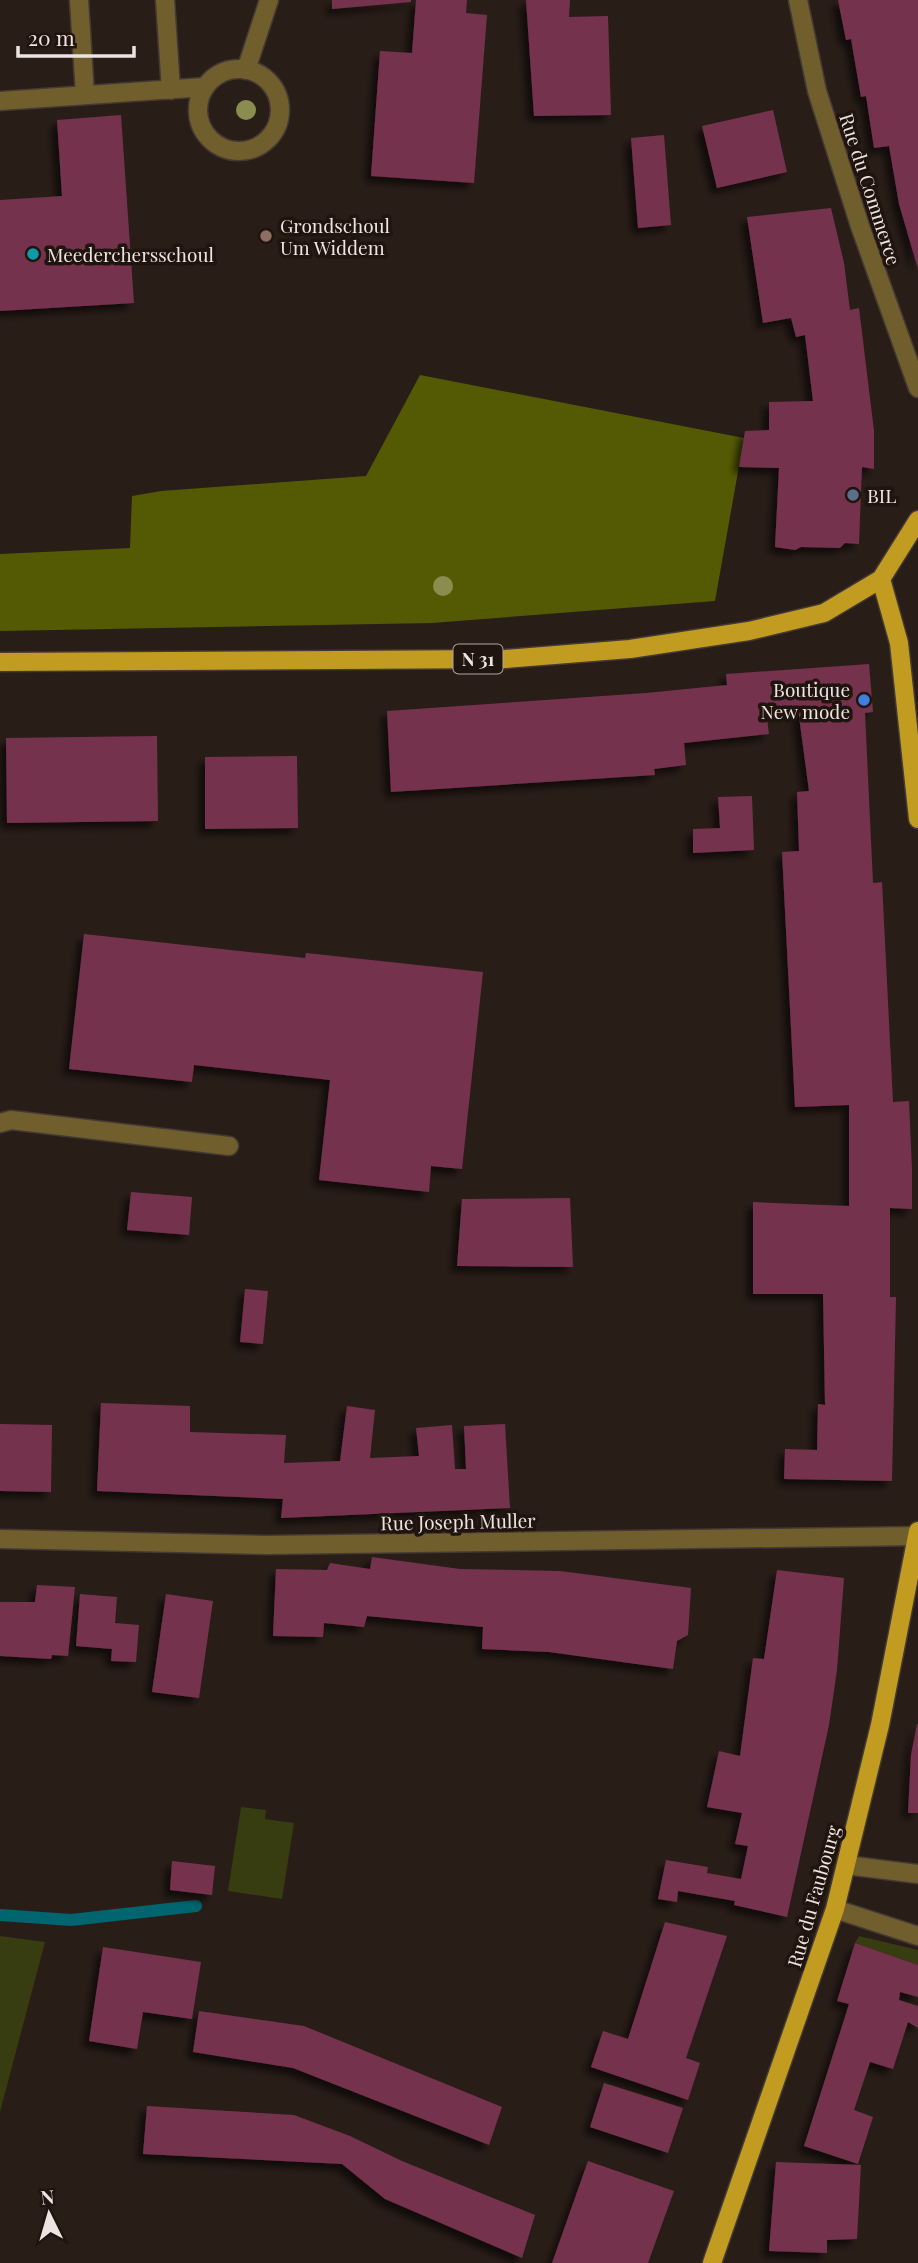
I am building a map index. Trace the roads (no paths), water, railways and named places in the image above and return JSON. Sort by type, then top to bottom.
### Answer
[{"type":"main road","name":"N 31","points":[[0,662],[505,659],[630,649],[749,631],[824,613],[881,579],[918,520]]},
{"type":"main road","points":[[881,579],[900,643],[918,820]]},
{"type":"main road","name":"Rue du Faubourg","points":[[712,2263],[835,1909],[880,1725],[918,1533]]},
{"type":"street","points":[[79,0],[85,95]]},
{"type":"street","points":[[165,0],[171,90]]},
{"type":"street","points":[[246,70],[269,0]]},
{"type":"street","name":"Rue du Commerce","points":[[798,0],[817,91],[860,226],[918,388]]},
{"type":"street","points":[[0,101],[205,87],[223,73],[246,70],[269,82],[280,105],[275,131],[267,141],[255,148],[240,152],[226,149],[206,134],[199,110],[205,87]]},
{"type":"street","points":[[0,1123],[11,1120],[229,1146]]},
{"type":"street","name":"Rue Joseph Muller","points":[[0,1539],[267,1545],[918,1533]]},
{"type":"street","points":[[846,1865],[918,1874]]},
{"type":"street","points":[[835,1909],[918,1936]]},
{"type":"waterway","points":[[0,1915],[71,1920],[196,1906]]},
{"type":"place","name":"Grondschoul Um Widdem","points":[[266,236]]},
{"type":"place","name":"Meederchersschoul","points":[[33,254]]},
{"type":"place","name":"BIL","points":[[853,495]]},
{"type":"place","name":"Boutique New mode","points":[[864,700]]}]
